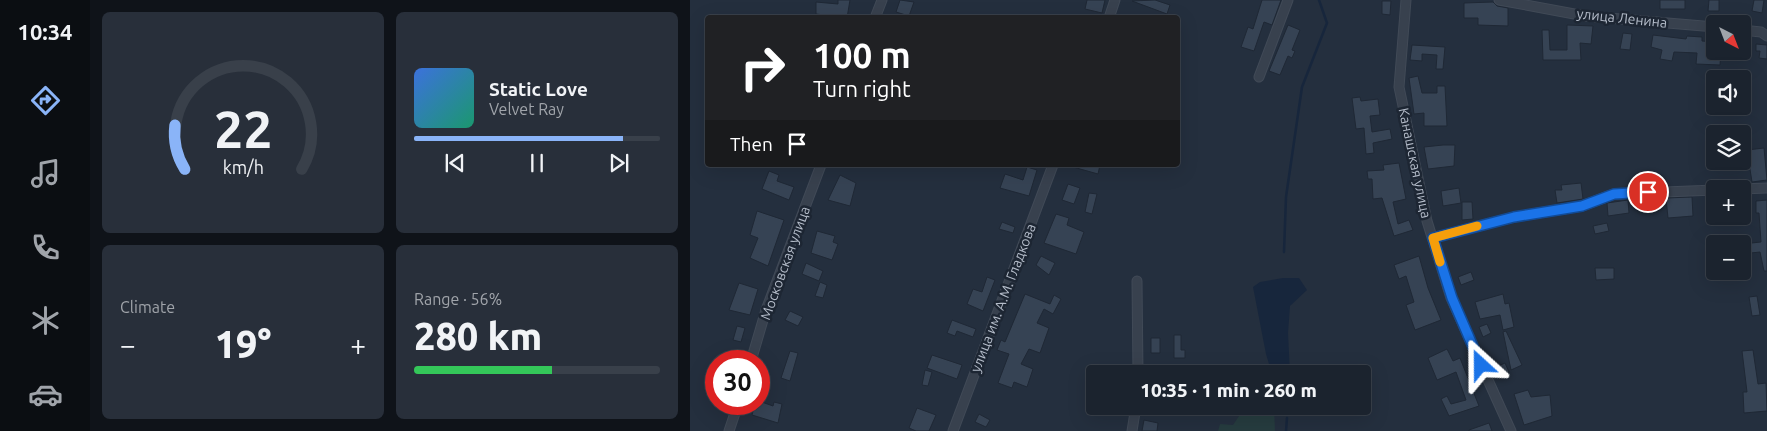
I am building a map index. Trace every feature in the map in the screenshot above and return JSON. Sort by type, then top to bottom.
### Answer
[{"type":"street","points":[[877,15],[882,0]]},
{"type":"street","points":[[1110,15],[1115,0]]},
{"type":"street","points":[[1259,77],[1288,0]]},
{"type":"street","points":[[1406,4],[1414,0]]},
{"type":"street","name":"улица Ленина","points":[[1499,0],[1520,2],[1585,16],[1706,26]]},
{"type":"street","name":"Канашская улица","points":[[1406,4],[1399,87],[1427,221],[1452,298],[1511,431]]},
{"type":"street","points":[[1751,31],[1761,32],[1767,36]]},
{"type":"street","name":"Московская улица","points":[[754,350],[766,310],[820,167]]},
{"type":"street","name":"улица им. А.М. Гладкова","points":[[953,431],[1052,167]]},
{"type":"street","points":[[1751,189],[1767,188]]},
{"type":"street","points":[[1433,238],[1514,217],[1582,206],[1614,194],[1706,190]]},
{"type":"street","points":[[1137,281],[1138,365]]},
{"type":"street","points":[[729,431],[734,415]]},
{"type":"street","points":[[1132,431],[1135,415]]},
{"type":"green space","points":[[1240,415],[1274,415],[1275,431],[1218,431],[1220,424],[1233,425]]},
{"type":"water","points":[[1283,278],[1299,278],[1307,290],[1290,306],[1288,333],[1290,365],[1269,365],[1253,287],[1260,282]]},
{"type":"building","points":[[838,0],[850,0],[848,15],[816,14],[816,2],[838,4]]},
{"type":"building","points":[[900,0],[914,2],[909,15],[896,12]]},
{"type":"building","points":[[1087,0],[1105,0],[1102,13],[1085,9]]},
{"type":"building","points":[[1155,0],[1170,5],[1167,14],[1132,1]]},
{"type":"building","points":[[1262,0],[1281,0],[1272,25],[1264,22],[1254,51],[1241,47],[1248,27],[1253,29]]},
{"type":"building","points":[[1660,0],[1685,0],[1685,9],[1660,9]]},
{"type":"building","points":[[1709,0],[1719,0],[1719,11],[1708,11]]},
{"type":"building","points":[[1754,0],[1764,0],[1762,13],[1752,11]]},
{"type":"building","points":[[1382,1],[1391,1],[1390,15],[1382,14]]},
{"type":"building","points":[[1493,2],[1497,6],[1508,8],[1508,26],[1478,25],[1478,18],[1464,18],[1464,3]]},
{"type":"building","points":[[1288,25],[1300,30],[1292,50],[1295,51],[1292,58],[1288,56],[1280,75],[1269,71]]},
{"type":"building","points":[[1567,25],[1593,26],[1591,44],[1580,43],[1581,60],[1543,60],[1542,30],[1549,30],[1550,50],[1567,50]]},
{"type":"building","points":[[1623,33],[1632,34],[1630,50],[1620,49]]},
{"type":"building","points":[[1653,35],[1686,39],[1687,36],[1702,37],[1702,41],[1706,41],[1706,60],[1720,60],[1720,65],[1696,64],[1697,53],[1674,52],[1672,61],[1660,59],[1662,50],[1651,47]]},
{"type":"building","points":[[1756,44],[1767,45],[1767,59],[1759,58],[1760,51],[1756,51]]},
{"type":"building","points":[[1412,45],[1445,47],[1443,69],[1436,69],[1437,55],[1422,54],[1422,61],[1410,60]]},
{"type":"building","points":[[1418,76],[1422,93],[1437,93],[1437,86],[1445,86],[1447,126],[1424,126],[1424,113],[1414,114],[1409,78]]},
{"type":"building","points":[[1360,97],[1361,101],[1378,99],[1380,115],[1370,116],[1372,132],[1390,129],[1392,139],[1373,143],[1374,153],[1366,154],[1364,128],[1356,129],[1352,98]]},
{"type":"building","points":[[1455,145],[1454,166],[1428,169],[1424,147]]},
{"type":"building","points":[[1764,148],[1767,180],[1752,182],[1750,170],[1751,150]]},
{"type":"building","points":[[1399,163],[1406,199],[1393,202],[1398,224],[1409,220],[1413,230],[1394,236],[1382,198],[1373,199],[1372,179],[1368,179],[1367,171],[1384,170],[1383,165]]},
{"type":"building","points":[[1027,167],[1037,170],[1029,196],[1000,188],[1005,174],[1023,180]]},
{"type":"building","points":[[1073,167],[1100,167],[1098,174]]},
{"type":"building","points":[[769,171],[779,175],[777,181],[794,187],[789,200],[762,189]]},
{"type":"building","points":[[840,175],[856,183],[850,206],[828,200]]},
{"type":"building","points":[[1581,183],[1583,199],[1557,203],[1555,190],[1562,190],[1561,185]]},
{"type":"building","points":[[1068,184],[1080,188],[1074,204],[1062,200]]},
{"type":"building","points":[[1459,188],[1461,203],[1443,206],[1441,191]]},
{"type":"building","points":[[1089,193],[1097,194],[1092,214],[1085,212]]},
{"type":"building","points":[[1692,197],[1693,216],[1668,218],[1666,198]]},
{"type":"building","points":[[1628,200],[1629,213],[1608,216],[1607,203]]},
{"type":"building","points":[[1767,200],[1767,271],[1764,271],[1760,252],[1751,253],[1751,243],[1761,242],[1759,213],[1756,213],[1756,201]]},
{"type":"building","points":[[1462,202],[1472,202],[1473,219],[1462,220]]},
{"type":"building","points":[[757,211],[784,220],[768,266],[750,258],[758,238],[750,235]]},
{"type":"building","points":[[1056,214],[1069,218],[1067,225],[1084,232],[1076,254],[1044,243]]},
{"type":"building","points":[[1002,222],[1015,227],[1013,233],[999,229]]},
{"type":"building","points":[[1607,223],[1609,231],[1595,234],[1593,226]]},
{"type":"building","points":[[817,231],[835,236],[833,242],[838,244],[832,260],[811,253]]},
{"type":"building","points":[[1041,256],[1055,263],[1049,275],[1036,265]]},
{"type":"building","points":[[1419,256],[1428,288],[1441,320],[1415,330],[1406,305],[1414,302],[1406,276],[1399,279],[1394,265]]},
{"type":"building","points":[[806,263],[823,271],[819,281],[802,274]]},
{"type":"building","points":[[1595,268],[1614,268],[1614,279],[1596,280]]},
{"type":"building","points":[[1471,272],[1474,280],[1461,285],[1458,277]]},
{"type":"building","points":[[987,277],[995,280],[983,311],[967,304],[973,289],[982,292]]},
{"type":"building","points":[[820,282],[827,285],[823,298],[815,296]]},
{"type":"building","points":[[739,283],[758,289],[750,315],[729,310]]},
{"type":"building","points":[[1025,294],[1050,304],[1054,295],[1061,299],[1053,314],[1044,309],[1037,323],[1049,328],[1040,353],[1029,349],[1021,364],[1033,369],[1027,387],[1014,382],[1012,388],[998,383],[1009,354],[997,350],[1001,340],[1005,342]]},
{"type":"building","points":[[1503,294],[1505,304],[1509,303],[1514,327],[1503,330],[1500,315],[1480,319],[1475,302]]},
{"type":"building","points":[[1757,296],[1760,315],[1752,316],[1749,297]]},
{"type":"building","points":[[790,311],[803,317],[798,326],[785,320]]},
{"type":"building","points":[[952,320],[976,329],[973,337],[957,331],[955,336],[947,333]]},
{"type":"building","points":[[1487,324],[1491,333],[1483,337],[1479,327]]},
{"type":"building","points":[[737,326],[745,328],[741,342],[733,340]]},
{"type":"building","points":[[1506,331],[1522,365],[1511,370],[1503,332]]},
{"type":"building","points":[[1174,335],[1181,335],[1181,350],[1185,350],[1185,358],[1174,358]]},
{"type":"building","points":[[1151,338],[1160,338],[1160,353],[1151,353]]},
{"type":"building","points":[[1447,349],[1453,361],[1460,358],[1479,406],[1449,416],[1441,399],[1447,396],[1451,404],[1466,400],[1456,372],[1437,380],[1428,358]]},
{"type":"building","points":[[1753,350],[1758,384],[1766,383],[1767,411],[1744,413],[1743,392],[1747,392],[1742,351]]},
{"type":"building","points":[[790,351],[798,353],[790,381],[781,378]]},
{"type":"building","points":[[932,355],[962,365],[957,379],[927,368]]},
{"type":"building","points":[[1505,363],[1509,372],[1501,376],[1496,367]]},
{"type":"building","points":[[925,370],[932,372],[928,386],[922,385]]},
{"type":"building","points":[[1528,390],[1531,397],[1550,395],[1552,416],[1524,425],[1514,394]]},
{"type":"building","points":[[774,402],[782,404],[778,423],[752,415],[770,415],[770,405],[773,406]]},
{"type":"building","points":[[917,408],[936,415],[929,431],[916,431],[909,428]]},
{"type":"building","points":[[979,414],[990,420],[986,427],[975,422]]},
{"type":"building","points":[[1144,420],[1158,423],[1157,431],[1142,431]]},
{"type":"building","points":[[1489,423],[1492,431],[1469,431],[1469,430]]},
{"type":"waterway","points":[[1284,252],[1286,197],[1302,87],[1327,23],[1319,0]]},
{"type":"waterway","points":[[1286,431],[1287,418]]},
{"type":"slow traffic","points":[[1440,262],[1433,238],[1477,226]]},
{"type":"route","points":[[1481,365],[1452,298],[1433,238],[1514,217],[1542,214],[1582,206],[1614,194],[1648,192]]}]
